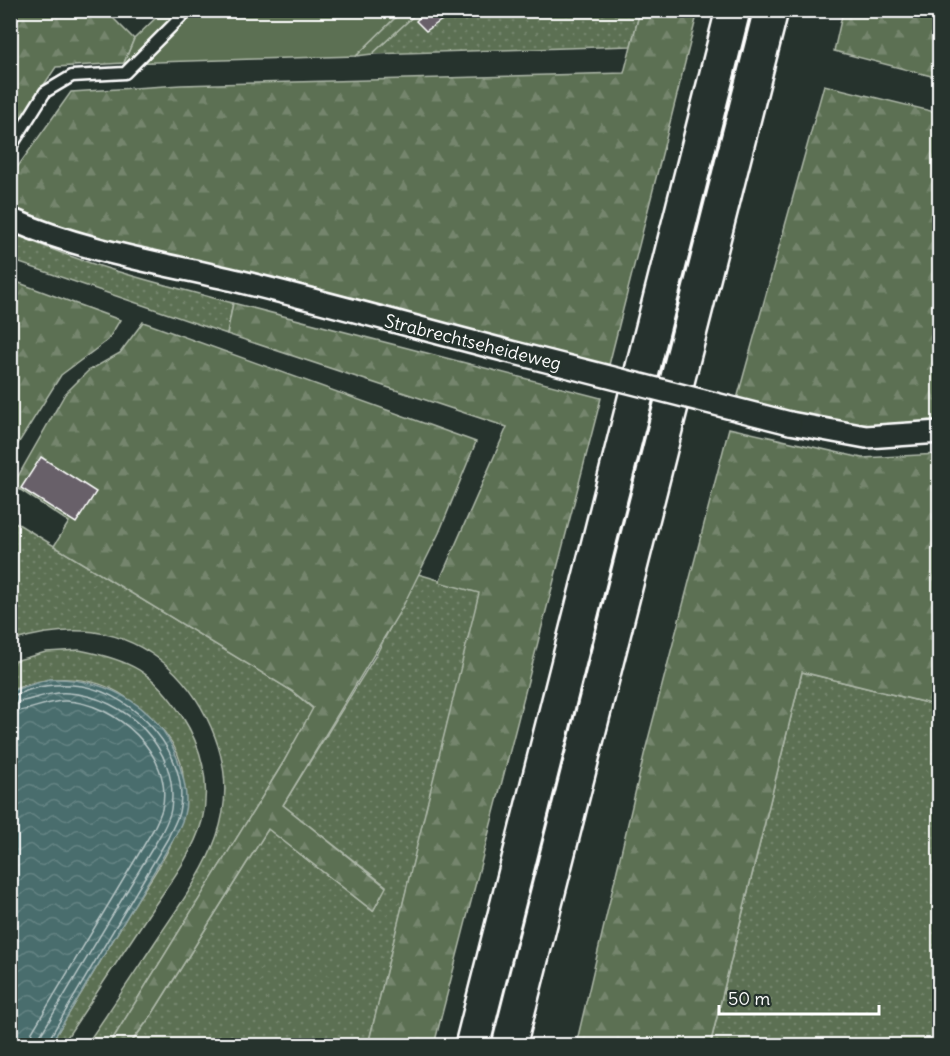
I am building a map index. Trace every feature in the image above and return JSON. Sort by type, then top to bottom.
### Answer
[{"type":"highway","points":[[472,1046],[733,10]]},
{"type":"highway","points":[[509,1046],[771,10]]},
{"type":"street","name":"Strabrechtseheideweg","points":[[10,219],[47,235],[112,254],[239,282],[790,423],[866,437],[939,432]]},
{"type":"lane","points":[[10,148],[45,92],[72,76],[125,73],[188,10]]},
{"type":"green space","points":[[11,11],[106,11],[134,39],[124,63],[56,67],[11,133]]},
{"type":"green space","points":[[163,11],[402,11],[356,56],[124,63],[134,39]]},
{"type":"green space","points":[[402,11],[419,11],[372,54],[356,56]]},
{"type":"green space","points":[[419,11],[640,11],[631,46],[372,54]]},
{"type":"green space","points":[[640,11],[698,11],[608,369],[86,238],[11,206],[11,176],[71,92],[181,85],[624,73]]},
{"type":"green space","points":[[843,11],[939,11],[939,78],[834,51]]},
{"type":"green space","points":[[824,85],[939,113],[939,419],[885,426],[832,422],[737,399]]},
{"type":"green space","points":[[11,232],[92,264],[233,303],[227,334],[11,260]]},
{"type":"green space","points":[[11,280],[120,320],[108,340],[61,375],[11,455]]},
{"type":"green space","points":[[233,303],[601,398],[434,1045],[368,1045],[479,593],[439,582],[507,427],[227,334]]},
{"type":"green space","points":[[143,322],[476,442],[439,533],[402,608],[283,805],[386,887],[373,911],[268,829],[151,1016],[129,1045],[109,1045],[283,763],[313,708],[292,691],[54,546],[69,522],[13,485],[65,394],[88,371],[120,353]]},
{"type":"green space","points":[[729,428],[862,458],[939,454],[939,706],[802,672],[710,1045],[576,1045],[644,755]]},
{"type":"green space","points":[[10,519],[292,691],[313,709],[283,763],[109,1045],[86,1045],[204,866],[222,818],[225,793],[223,766],[215,737],[196,698],[176,673],[150,652],[131,642],[93,632],[53,632],[11,641]]},
{"type":"green space","points":[[418,574],[480,592],[368,1045],[129,1046],[151,1016],[268,829],[373,911],[386,886],[283,805],[376,655]]},
{"type":"green space","points":[[79,650],[126,663],[139,670],[161,688],[182,716],[195,740],[203,766],[205,807],[198,833],[180,868],[62,1045],[50,1045],[168,851],[176,829],[183,785],[182,766],[171,742],[154,721],[124,696],[97,684],[68,679],[38,682],[11,691],[11,662],[46,652]]},
{"type":"green space","points":[[802,672],[939,706],[939,1045],[710,1046]]},
{"type":"water","points":[[49,679],[93,684],[113,691],[132,701],[148,714],[162,730],[173,748],[184,781],[186,804],[182,822],[173,840],[50,1045],[11,1045],[11,691]]},
{"type":"building","points":[[427,10],[432,10],[442,20],[426,31],[416,21]]},
{"type":"building","points":[[41,457],[96,492],[76,523],[21,488]]}]
